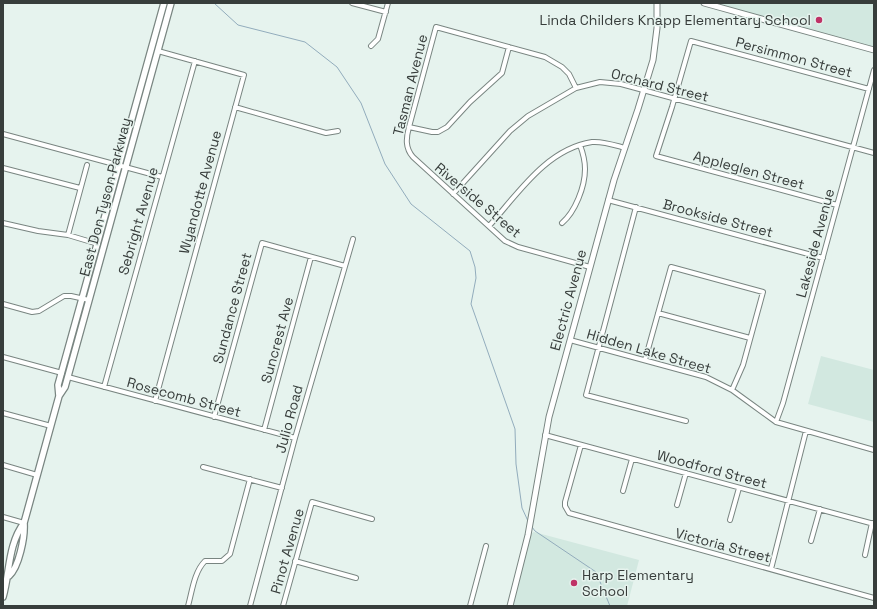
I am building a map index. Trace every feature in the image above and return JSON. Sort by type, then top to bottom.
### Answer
[{"type":"main road","name":"East Don Tyson Parkway","points":[[59,396],[58,385],[164,3]]},
{"type":"main road","name":"East Don Tyson Parkway","points":[[3,597],[9,576],[7,568],[18,531],[24,523],[59,396],[65,387],[68,377],[171,3]]},
{"type":"street","points":[[352,3],[386,12]]},
{"type":"street","points":[[371,46],[378,39],[388,3]]},
{"type":"street","name":"Electric Avenue","points":[[510,606],[528,536],[545,435],[608,200],[644,90],[656,44],[657,3]]},
{"type":"street","points":[[704,3],[874,50]]},
{"type":"street","name":"Tasman Avenue","points":[[408,148],[406,142],[409,126],[436,27],[509,47]]},
{"type":"street","name":"Persimmon Street","points":[[675,99],[691,41],[869,89]]},
{"type":"street","points":[[409,126],[432,132],[438,132],[447,127],[470,102],[502,73],[509,47],[553,60],[569,74],[576,88]]},
{"type":"street","name":"Wyandotte Avenue","points":[[155,401],[244,75],[158,51]]},
{"type":"street","name":"Sebright Avenue","points":[[104,387],[195,62]]},
{"type":"street","name":"Lakeside Avenue","points":[[776,422],[785,397],[874,70]]},
{"type":"street","name":"Orchard Street","points":[[452,194],[519,123],[576,88],[588,84],[611,82],[874,153]]},
{"type":"street","name":"Appleglen Street","points":[[675,99],[656,156],[837,205]]},
{"type":"street","points":[[235,107],[326,133],[338,131]]},
{"type":"street","points":[[3,134],[162,177]]},
{"type":"street","points":[[489,226],[547,163],[571,148],[580,145],[602,142],[625,148]]},
{"type":"street","points":[[562,223],[571,214],[584,178],[584,160],[580,145]]},
{"type":"street","name":"Riverside Street","points":[[408,148],[413,157],[452,194],[511,245],[590,267]]},
{"type":"street","points":[[68,235],[87,165]]},
{"type":"street","points":[[3,168],[80,188]]},
{"type":"street","name":"Brookside Street","points":[[608,200],[823,258]]},
{"type":"street","points":[[636,207],[586,394],[686,421]]},
{"type":"street","points":[[3,223],[38,231],[68,235],[98,244]]},
{"type":"street","name":"Julio Road","points":[[250,606],[295,438],[353,239]]},
{"type":"street","name":"Sundance Street","points":[[214,417],[262,243],[345,266]]},
{"type":"street","name":"Suncrest Ave","points":[[264,430],[311,256]]},
{"type":"street","points":[[645,360],[671,266],[763,292],[743,365],[732,390]]},
{"type":"street","points":[[3,304],[32,312],[39,311],[64,296],[89,300]]},
{"type":"street","points":[[658,314],[750,338]]},
{"type":"street","name":"Hidden Lake Street","points":[[570,340],[706,376],[732,390],[776,422],[874,450]]},
{"type":"street","points":[[3,357],[62,373]]},
{"type":"street","name":"Rosecomb Street","points":[[68,377],[295,438]]},
{"type":"street","points":[[3,412],[51,426]]},
{"type":"street","points":[[771,569],[806,431]]},
{"type":"street","name":"Woodford Street","points":[[545,435],[873,524]]},
{"type":"street","name":"Victoria Street","points":[[581,445],[566,502],[566,510],[572,515],[874,598]]},
{"type":"street","points":[[623,491],[632,458]]},
{"type":"street","points":[[3,465],[37,475]]},
{"type":"street","points":[[203,467],[282,488]]},
{"type":"street","points":[[677,505],[686,473]]},
{"type":"street","points":[[188,606],[197,572],[202,564],[205,561],[222,560],[230,554],[250,480]]},
{"type":"street","points":[[730,520],[739,488]]},
{"type":"street","name":"Pinot Avenue","points":[[283,606],[312,502],[372,519]]},
{"type":"street","points":[[811,541],[820,509]]},
{"type":"street","points":[[3,517],[24,523]]},
{"type":"street","points":[[865,555],[873,524]]},
{"type":"street","points":[[470,606],[486,546]]},
{"type":"street","points":[[295,561],[356,578]]},
{"type":"shaded area","name":"Linda Childers Knapp Elementary School","points":[[704,3],[874,3],[874,50]]},
{"type":"shaded area","points":[[821,356],[874,370],[874,422],[808,404]]},
{"type":"shaded area","name":"Harp Elementary School","points":[[534,532],[639,560],[627,606],[510,606],[528,535]]},
{"type":"waterway","points":[[214,3],[238,25],[305,42],[337,67],[361,103],[385,164],[411,204],[470,251],[475,267],[476,278],[471,304],[515,429],[516,464],[522,508],[528,521]]},
{"type":"waterway","points":[[532,527],[535,531],[596,572],[610,606]]},
{"type":"place","name":"Linda Childers Knapp Elementary School","points":[[819,20]]},
{"type":"place","name":"Harp Elementary School","points":[[574,583]]}]
